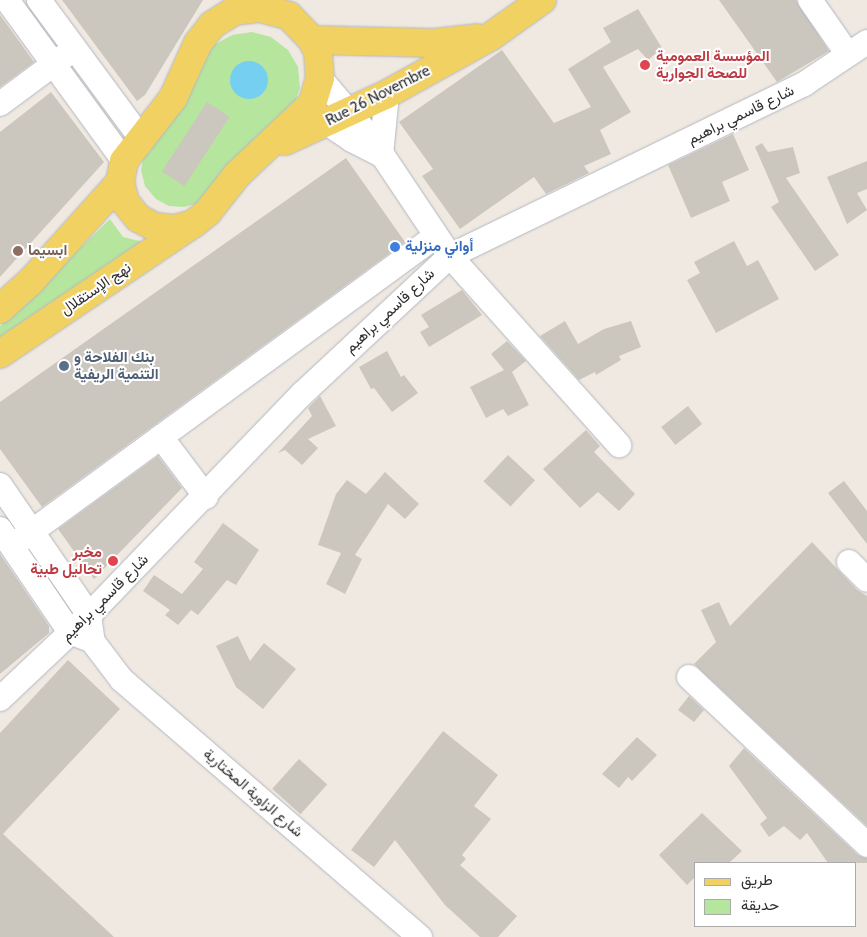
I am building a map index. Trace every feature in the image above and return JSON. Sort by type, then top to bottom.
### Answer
[{"type":"main road","points":[[0,309],[31,281],[122,171],[140,137],[173,98],[198,43],[212,25],[224,0]]},
{"type":"main road","name":"Rue 26 Novembre","points":[[262,151],[387,94],[490,36],[542,0]]},
{"type":"main road","points":[[212,25],[234,11],[260,8],[288,8],[312,40],[318,52],[320,78]]},
{"type":"main road","name":"Rue 26 Novembre","points":[[312,40],[434,43],[490,36]]},
{"type":"main road","name":"نهج الإستقلال","points":[[0,354],[208,212],[237,175],[312,104],[320,78]]},
{"type":"main road","points":[[122,171],[125,202],[138,218],[155,227],[174,229],[192,224]]},
{"type":"street","points":[[7,0],[54,64],[122,171]]},
{"type":"street","points":[[40,0],[140,137]]},
{"type":"street","points":[[810,0],[857,48]]},
{"type":"street","points":[[0,104],[74,48]]},
{"type":"street","name":"شارع قاسمي براهيم","points":[[0,700],[89,615],[206,497],[303,393],[450,256],[804,84],[857,48]]},
{"type":"street","points":[[320,78],[352,140],[381,155],[450,256],[619,445]]},
{"type":"street","points":[[381,155],[387,94]]},
{"type":"street","points":[[93,642],[70,632],[6,537],[34,530],[436,236]]},
{"type":"street","points":[[161,438],[206,497]]},
{"type":"street","points":[[0,485],[34,530],[89,615],[93,642]]},
{"type":"street","points":[[849,562],[867,580]]},
{"type":"street","name":"شارع الزاوية المختارية","points":[[93,642],[122,680],[420,937]]},
{"type":"street","points":[[689,678],[867,845]]},
{"type":"green space","points":[[252,32],[271,37],[288,50],[298,67],[300,88],[293,108],[199,203],[184,207],[169,206],[156,199],[145,186],[141,170],[144,154],[214,45],[232,35]]},
{"type":"green space","points":[[110,219],[123,237],[144,242],[0,350],[0,326]]},
{"type":"water","points":[[249,61],[263,66],[268,80],[263,94],[249,99],[235,94],[230,80],[235,66]]},
{"type":"building","points":[[62,0],[203,0],[145,95],[137,101]]},
{"type":"building","points":[[719,0],[796,0],[829,51],[777,82]]},
{"type":"building","points":[[638,9],[662,48],[648,60],[638,49],[603,67],[631,112],[600,130],[611,154],[584,166],[589,173],[546,194],[534,177],[460,229],[422,176],[433,169],[399,122],[502,50],[554,123],[591,107],[568,69],[611,42],[603,28]]},
{"type":"building","points":[[0,15],[34,62],[0,87]]},
{"type":"building","points":[[51,92],[104,162],[0,277],[0,132]]},
{"type":"building","points":[[207,102],[230,117],[184,186],[162,172]]},
{"type":"building","points":[[733,134],[749,170],[722,182],[730,201],[691,218],[668,165]]},
{"type":"building","points":[[762,143],[768,152],[793,147],[800,173],[786,178],[839,255],[815,271],[771,207],[779,202],[755,147]]},
{"type":"building","points":[[346,158],[405,242],[42,507],[0,449],[0,402]]},
{"type":"building","points":[[867,161],[867,189],[857,193],[867,210],[847,224],[827,177]]},
{"type":"building","points":[[734,241],[747,266],[758,260],[779,299],[716,333],[687,280],[700,273],[694,262]]},
{"type":"building","points":[[462,290],[482,315],[429,347],[420,332],[429,327],[421,315]]},
{"type":"building","points":[[565,321],[578,344],[604,329],[631,321],[641,347],[619,356],[621,360],[596,375],[595,372],[579,380],[540,336]]},
{"type":"building","points":[[507,341],[526,361],[512,372],[529,405],[508,416],[503,409],[486,418],[470,387],[504,370],[491,354]]},
{"type":"building","points":[[387,351],[401,377],[404,375],[418,393],[392,412],[374,388],[371,389],[359,367]]},
{"type":"building","points":[[320,396],[336,426],[308,439],[318,448],[302,465],[285,450],[278,453],[312,416],[308,408]]},
{"type":"building","points":[[688,406],[702,424],[675,445],[661,427]]},
{"type":"building","points":[[586,430],[600,446],[594,452],[635,494],[619,511],[598,492],[580,508],[543,469]]},
{"type":"building","points":[[508,455],[535,480],[511,507],[483,481]]},
{"type":"building","points":[[158,456],[182,488],[94,579],[58,529]]},
{"type":"building","points":[[385,472],[419,504],[405,519],[388,504],[355,555],[362,559],[345,594],[326,584],[341,553],[318,545],[336,494],[347,480],[366,494]]},
{"type":"building","points":[[844,481],[867,511],[867,544],[828,493]]},
{"type":"building","points":[[223,523],[259,550],[236,585],[227,580],[198,615],[191,610],[178,625],[165,615],[170,610],[143,591],[154,575],[182,594],[203,569],[194,562]]},
{"type":"building","points":[[812,542],[857,590],[867,596],[867,826],[694,664],[716,642],[701,610],[719,602],[730,626]]},
{"type":"building","points":[[0,554],[49,626],[49,633],[0,674]]},
{"type":"building","points":[[238,636],[250,661],[264,643],[296,669],[263,709],[236,687],[216,646]]},
{"type":"building","points":[[68,660],[120,709],[3,834],[114,937],[0,937],[0,733]]},
{"type":"building","points":[[689,696],[704,710],[694,722],[678,710]]},
{"type":"building","points":[[443,731],[498,775],[474,806],[491,819],[462,855],[466,859],[460,865],[517,916],[498,937],[480,937],[445,905],[395,840],[374,867],[351,850]]},
{"type":"building","points":[[637,737],[657,755],[632,781],[628,777],[619,788],[602,774]]},
{"type":"building","points":[[744,748],[858,855],[867,858],[867,863],[827,862],[807,833],[800,840],[784,826],[769,837],[760,824],[767,818],[729,766]]},
{"type":"building","points":[[299,759],[327,784],[300,814],[272,789]]},
{"type":"building","points":[[702,813],[742,851],[730,862],[694,862],[694,878],[687,885],[659,855]]},
{"type":"place","name":"المؤسسة العمومية للصحة الجوارية","points":[[645,65]]},
{"type":"place","name":"أواني منزلية","points":[[395,247]]},
{"type":"place","name":"ابسيما","points":[[18,251]]},
{"type":"place","name":"بنك الفلاحة و التنمية الريفية","points":[[64,366]]},
{"type":"place","name":"مخبر تحاليل طبية","points":[[113,561]]}]
